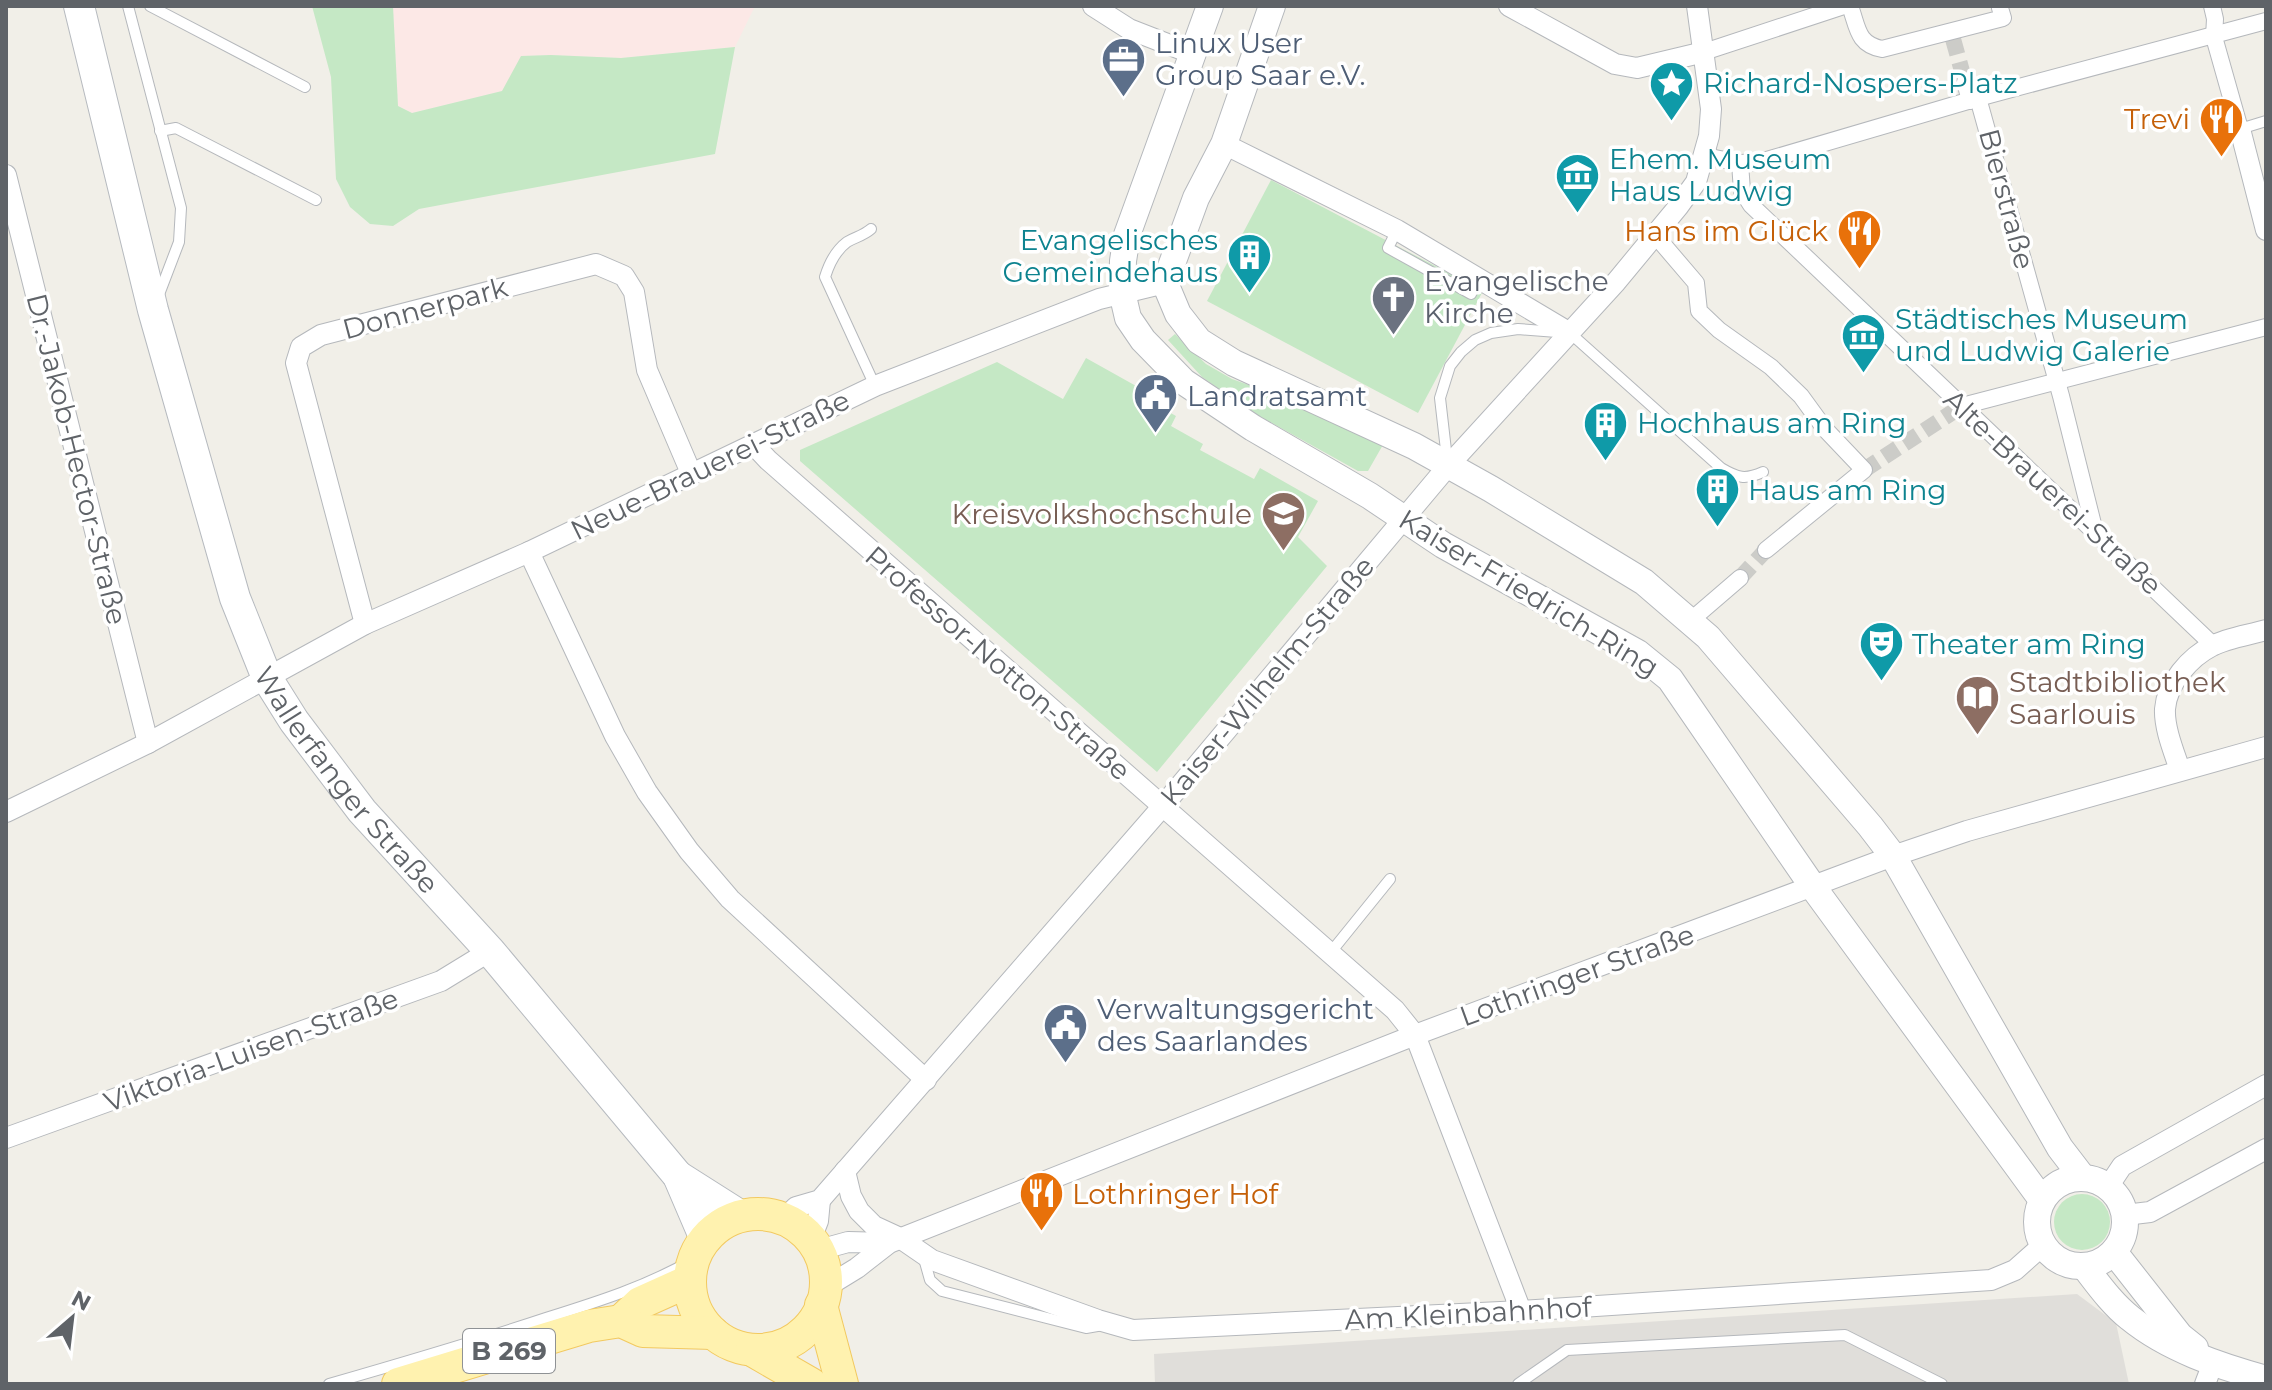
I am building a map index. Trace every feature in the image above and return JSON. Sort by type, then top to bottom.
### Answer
[{"type":"main road","name":"Wallerfanger Straße","points":[[79,6],[153,310],[235,598],[267,678],[294,721],[362,811],[490,951],[678,1176],[741,1216]]},
{"type":"main road","name":"Wallerfanger Straße","points":[[678,1176],[696,1260]]},
{"type":"main road","points":[[824,1296],[809,1328],[797,1339],[768,1350],[736,1347],[713,1333],[693,1304],[696,1260],[720,1225],[741,1216],[767,1215],[784,1219],[815,1245],[824,1267],[830,1340],[842,1384]]},
{"type":"main road","name":"B 269","points":[[621,1321],[696,1260]]},
{"type":"main road","name":"B 269","points":[[411,1382],[589,1326],[621,1321],[643,1331],[713,1333]]},
{"type":"main road","points":[[752,1350],[801,1378]]},
{"type":"street","points":[[1093,6],[1129,29],[1193,54]]},
{"type":"street","points":[[1122,292],[1127,235],[1210,6]]},
{"type":"street","points":[[1272,6],[1224,144],[1196,198],[1165,283],[1178,314],[1199,341],[1234,363],[1414,446],[1644,582],[1708,637],[1893,856],[2060,1148],[2083,1178]]},
{"type":"street","points":[[1509,6],[1615,64],[1637,68],[1704,52],[1844,6]]},
{"type":"street","name":"Kaiser-Wilhelm-Straße","points":[[784,1219],[796,1207],[820,1200],[926,1080],[1162,807],[1448,466],[1570,333],[1655,235],[1696,182],[1705,156],[1711,109],[1697,6]]},
{"type":"street","points":[[1850,6],[1861,38],[1869,46],[1882,49],[1952,36],[2003,18],[2000,8]]},
{"type":"street","points":[[2212,6],[2214,37],[2266,229]]},
{"type":"street","points":[[1705,156],[1740,163],[1760,162],[2266,21]]},
{"type":"street","name":"Bierstraße","points":[[1965,82],[1974,100],[2057,382],[2095,532]]},
{"type":"street","points":[[1224,144],[1397,230],[1570,333]]},
{"type":"street","name":"Alte-Brauerei-Straße","points":[[1740,163],[1742,191],[1751,205],[2213,645]]},
{"type":"street","name":"Dr.-Jakob-Hector-Straße","points":[[6,175],[148,743]]},
{"type":"street","points":[[1655,235],[1696,283],[1699,311],[1719,330],[1771,367],[1864,470],[1766,550]]},
{"type":"street","name":"Donnerpark","points":[[365,624],[296,363],[301,347],[321,335],[596,264],[624,276],[634,292],[647,370],[691,473]]},
{"type":"street","name":"Neue-Brauerei-Straße","points":[[6,812],[148,743],[365,624],[529,552],[875,386],[1122,292],[1165,283]]},
{"type":"street","name":"Kaiser-Friedrich-Ring","points":[[1122,292],[1128,318],[1143,340],[1184,382],[1253,428],[1493,574],[1638,653],[1670,679],[1813,887],[2042,1200]]},
{"type":"street","points":[[1962,406],[2266,327]]},
{"type":"street","name":"Professor-Notton-Straße","points":[[754,445],[1395,1010],[1415,1035],[1521,1311]]},
{"type":"street","points":[[529,552],[615,736],[647,792],[689,851],[730,899],[926,1080]]},
{"type":"street","points":[[1690,621],[1740,578]]},
{"type":"street","points":[[2180,770],[2171,744],[2165,709],[2175,678],[2213,645],[2266,630]]},
{"type":"street","name":"Lothringer Straße","points":[[824,1296],[894,1241],[1415,1035],[1893,856],[1967,831],[2266,747]]},
{"type":"street","name":"Viktoria-Luisen-Straße","points":[[6,1138],[441,981],[490,951]]},
{"type":"street","points":[[2108,1187],[2122,1166],[2266,1085]]},
{"type":"street","points":[[2125,1215],[2150,1212],[2266,1149]]},
{"type":"street","points":[[845,1171],[851,1196],[859,1211],[894,1241]]},
{"type":"street","points":[[2083,1178],[2108,1187],[2117,1196],[2125,1215],[2122,1239],[2114,1252],[2095,1264],[2084,1266],[2068,1265],[2054,1257],[2043,1245],[2037,1231],[2037,1215],[2042,1200],[2059,1183],[2083,1178]]},
{"type":"street","name":"Kaiser-Wilhelm-Straße","points":[[815,1245],[820,1200]]},
{"type":"street","name":"Lothringer Straße","points":[[815,1245],[894,1241]]},
{"type":"street","name":"Am Kleinbahnhof","points":[[894,1241],[932,1260],[1133,1330],[1521,1311],[1991,1280],[2015,1270],[2043,1245]]},
{"type":"street","points":[[2114,1252],[2209,1374]]},
{"type":"street","points":[[2084,1266],[2128,1317],[2209,1374],[2266,1379]]},
{"type":"lane","points":[[150,6],[305,87]]},
{"type":"lane","points":[[132,7],[181,208],[179,242],[153,310]]},
{"type":"lane","points":[[2240,129],[2266,121]]},
{"type":"lane","points":[[160,131],[176,128],[316,200]]},
{"type":"lane","points":[[871,229],[847,242],[830,260],[825,277],[875,386]]},
{"type":"lane","points":[[1448,466],[1440,398],[1450,366],[1461,352],[1480,338],[1507,329],[1570,333],[1721,468],[1739,479],[1749,479],[1763,472]]},
{"type":"lane","points":[[1331,952],[1390,879]]},
{"type":"lane","points":[[329,1384],[608,1299],[696,1260]]},
{"type":"lane","points":[[1518,1384],[1567,1350],[1845,1335],[1942,1384]]},
{"type":"shaded area","points":[[393,6],[755,6],[735,47],[621,58],[522,56],[503,91],[412,113],[398,106]]},
{"type":"shaded area","points":[[2077,1294],[2116,1323],[2129,1384],[1155,1384],[1154,1354]]},
{"type":"green space","points":[[312,6],[393,6],[398,106],[412,113],[502,91],[521,56],[621,58],[735,47],[715,154],[419,209],[393,226],[370,224],[350,207],[336,179],[331,77]]},
{"type":"green space","points":[[1271,180],[1483,291],[1418,413],[1207,301]]},
{"type":"green space","points":[[1175,334],[1206,364],[1232,379],[1310,407],[1384,443],[1368,471],[1358,471],[1252,412],[1202,377],[1168,340]]},
{"type":"green space","points":[[1086,358],[1154,396],[1151,402],[1176,416],[1171,426],[1203,444],[1200,450],[1254,479],[1260,468],[1318,501],[1298,537],[1327,566],[1157,772],[800,461],[800,450],[997,362],[1063,399]]},
{"type":"green space","points":[[2082,1194],[2102,1202],[2110,1222],[2102,1242],[2082,1250],[2062,1242],[2054,1222],[2062,1202]]},
{"type":"tunnel","points":[[1953,39],[1965,82]]},
{"type":"tunnel","points":[[1864,470],[1962,406]]},
{"type":"tunnel","points":[[1740,578],[1766,550]]},
{"type":"place","name":"Linux User Group Saar e.V.","points":[[1124,98]]},
{"type":"place","name":"Richard-Nospers-Platz","points":[[1672,122]]},
{"type":"place","name":"Trevi","points":[[2221,158]]},
{"type":"place","name":"Ehem. Museum Haus Ludwig","points":[[1578,214]]},
{"type":"place","name":"Hans im Glück","points":[[1859,270]]},
{"type":"place","name":"Evangelisches Gemeindehaus","points":[[1249,295]]},
{"type":"place","name":"Evangelische Kirche","points":[[1393,336]]},
{"type":"place","name":"Städtisches Museum und Ludwig Galerie","points":[[1864,374]]},
{"type":"place","name":"Landratsamt","points":[[1156,435]]},
{"type":"place","name":"Hochhaus am Ring","points":[[1606,462]]},
{"type":"place","name":"Haus am Ring","points":[[1717,529]]},
{"type":"place","name":"Kreisvolkshochschule","points":[[1283,553]]},
{"type":"place","name":"Theater am Ring","points":[[1881,683]]},
{"type":"place","name":"Stadtbibliothek Saarlouis","points":[[1978,737]]},
{"type":"place","name":"Verwaltungsgericht des Saarlandes","points":[[1066,1064]]},
{"type":"place","name":"Lothringer Hof","points":[[1041,1233]]}]
